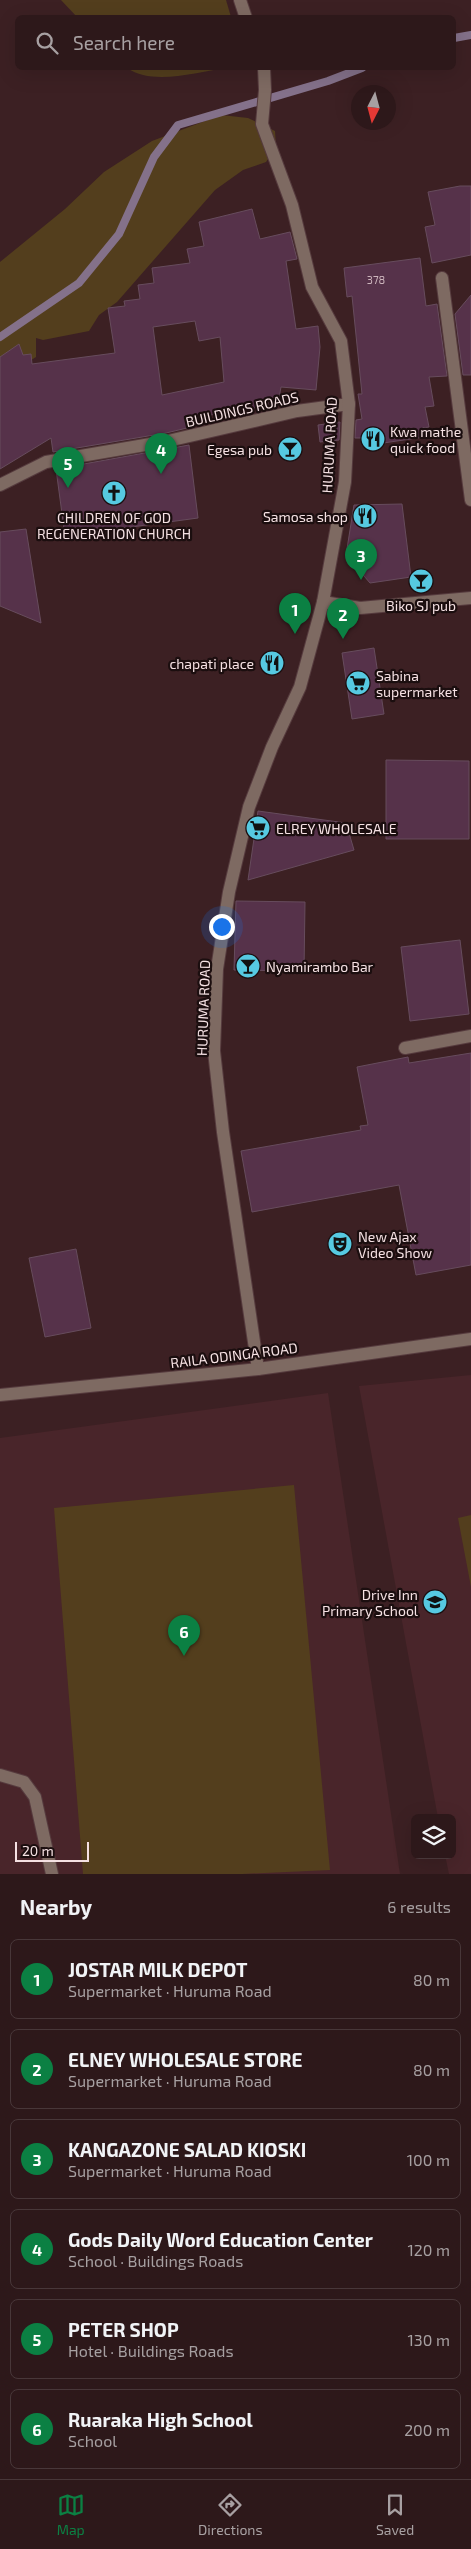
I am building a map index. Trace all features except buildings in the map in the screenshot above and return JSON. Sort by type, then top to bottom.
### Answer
[{"type":"street","points":[[240,0],[245,15]]},
{"type":"street","name":"HURUMA ROAD","points":[[258,1369],[223,1132],[214,1051],[217,969],[229,892],[249,807],[272,747],[300,687],[323,602],[345,482],[349,404],[341,341],[312,287],[292,205],[262,124],[265,90],[264,70]]},
{"type":"street","points":[[442,278],[471,500]]},
{"type":"street","name":"BUILDINGS ROADS","points":[[0,485],[46,462],[168,442],[297,411],[349,404]]},
{"type":"street","points":[[323,602],[360,608],[471,598]]},
{"type":"street","points":[[405,1048],[471,1036]]},
{"type":"street","name":"RAILA ODINGA ROAD","points":[[0,1396],[258,1369],[471,1339]]},
{"type":"street","points":[[0,1775],[24,1782],[35,1797],[52,1874]]},
{"type":"shaded area","points":[[61,0],[226,0],[230,15],[75,15]]},
{"type":"shaded area","points":[[131,70],[215,70],[162,77],[137,73]]},
{"type":"shaded area","points":[[221,115],[248,118],[275,131],[276,147],[266,162],[243,170],[215,190],[117,302],[99,315],[89,331],[43,340],[36,338],[36,357],[20,367],[0,375],[0,262],[65,209],[104,172],[152,141]]},
{"type":"shaded area","name":"Drive Inn Primary School","points":[[471,1375],[471,1874],[449,1874],[446,1859],[456,1859],[456,1814],[437,1814],[359,1386]]},
{"type":"shaded area","points":[[328,1393],[400,1874],[0,1874],[0,1438]]},
{"type":"shaded area","points":[[294,1485],[330,1870],[242,1874],[83,1874],[54,1508]]},
{"type":"shaded area","points":[[471,1515],[471,1587],[458,1518]]},
{"type":"waterway","points":[[456,38],[471,35]]},
{"type":"waterway","points":[[0,337],[79,283],[119,234],[154,157],[178,125],[328,81],[357,70]]},
{"type":"place","name":"Kwa mathe quick food","points":[[373,439]]},
{"type":"place","name":"Egesa pub","points":[[290,449]]},
{"type":"place","name":"Gods Daily Word Education Center","points":[[161,474]]},
{"type":"place","name":"PETER SHOP","points":[[68,488]]},
{"type":"place","name":"CHILDREN OF GOD REGENERATION CHURCH","points":[[114,493]]},
{"type":"place","name":"Samosa shop","points":[[365,516]]},
{"type":"place","name":"KANGAZONE SALAD KIOSKI","points":[[361,580]]},
{"type":"place","name":"Biko SJ pub","points":[[421,581]]},
{"type":"place","name":"JOSTAR MILK DEPOT","points":[[295,634]]},
{"type":"place","name":"ELNEY WHOLESALE STORE","points":[[343,639]]},
{"type":"place","name":"chapati place","points":[[272,663]]},
{"type":"place","name":"Sabina supermarket","points":[[358,683]]},
{"type":"place","name":"ELREY WHOLESALE","points":[[258,828]]},
{"type":"place","name":"Nyamirambo Bar","points":[[248,966]]},
{"type":"place","name":"New Ajax Video Show","points":[[340,1244]]},
{"type":"place","name":"Drive Inn Primary School","points":[[435,1602]]},
{"type":"place","name":"Ruaraka High School","points":[[184,1656]]}]
